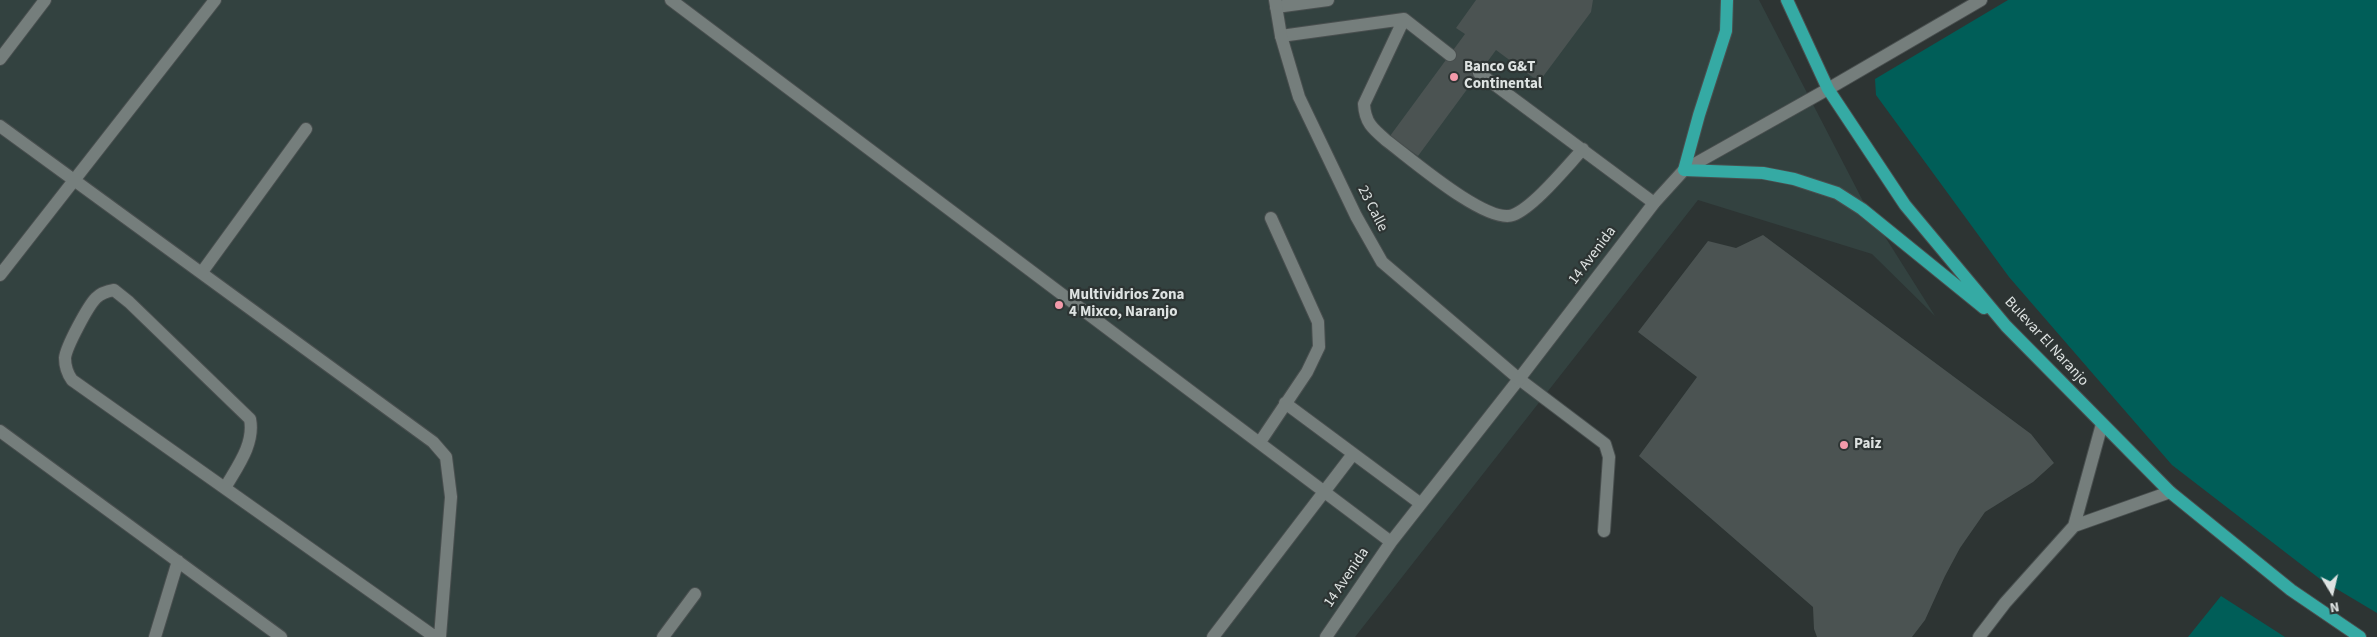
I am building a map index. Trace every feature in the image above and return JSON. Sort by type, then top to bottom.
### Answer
[{"type":"main road","points":[[1727,0],[1726,31],[1699,115],[1684,170],[1762,172],[1794,179],[1837,193],[1862,208],[2006,326]]},
{"type":"main road","name":"Bulevar El Naranjo","points":[[1787,0],[1828,89],[1905,205],[2006,326],[2170,492],[2291,590],[2360,637]]},
{"type":"street","points":[[0,59],[45,0]]},
{"type":"street","points":[[0,275],[215,0]]},
{"type":"street","points":[[671,0],[1391,542]]},
{"type":"street","points":[[1275,4],[1328,0]]},
{"type":"street","name":"14 Avenida","points":[[1326,637],[1391,542],[1654,203],[1684,170],[1981,0]]},
{"type":"street","name":"23 Calle","points":[[1275,4],[1281,36],[1299,97],[1356,216],[1382,262],[1519,379],[1605,444],[1609,457],[1604,531]]},
{"type":"street","points":[[1404,19],[1364,104],[1365,117],[1375,131],[1387,141],[1477,207],[1496,215],[1512,216],[1525,209],[1583,149]]},
{"type":"street","points":[[1281,36],[1404,19],[1450,54]]},
{"type":"street","points":[[1479,73],[1654,203]]},
{"type":"street","points":[[0,126],[433,442],[446,457],[451,497],[440,637]]},
{"type":"street","points":[[202,272],[306,129]]},
{"type":"street","points":[[1260,442],[1307,372],[1319,348],[1318,322],[1271,218]]},
{"type":"street","points":[[225,488],[246,450],[252,429],[250,419],[129,302],[114,290],[106,291],[96,298],[72,339],[65,356],[66,371],[72,380],[435,637]]},
{"type":"street","points":[[1285,403],[1421,504]]},
{"type":"street","points":[[1979,637],[2005,603],[2074,526],[2102,424]]},
{"type":"street","points":[[0,431],[281,637]]},
{"type":"street","points":[[1213,637],[1352,454]]},
{"type":"street","points":[[2074,526],[2170,492]]},
{"type":"street","points":[[155,637],[178,561]]},
{"type":"street","points":[[663,637],[695,594]]},
{"type":"shaded area","points":[[0,0],[1759,0],[1865,205],[1935,316],[1872,254],[1698,200],[1355,637],[0,637]]},
{"type":"shaded area","points":[[2008,0],[2377,0],[2377,613],[2320,579],[2172,465],[2009,277],[1876,95],[1875,79]]},
{"type":"shaded area","points":[[2221,596],[2285,637],[2188,637]]},
{"type":"building","name":"Banco G&T Continental","points":[[1476,0],[1593,0],[1591,12],[1539,82],[1496,50],[1418,156],[1390,136],[1465,34],[1456,28]]},
{"type":"building","name":"Paiz","points":[[1763,235],[2031,434],[2054,463],[2033,482],[1985,512],[1960,548],[1925,620],[1912,637],[1817,637],[1814,629],[1813,607],[1639,456],[1697,377],[1638,332],[1708,241],[1736,248]]},
{"type":"place","name":"Banco G&T Continental","points":[[1454,77]]},
{"type":"place","name":"Multividrios Zona 4 Mixco, Naranjo","points":[[1059,305]]},
{"type":"place","name":"Paiz","points":[[1844,445]]}]
